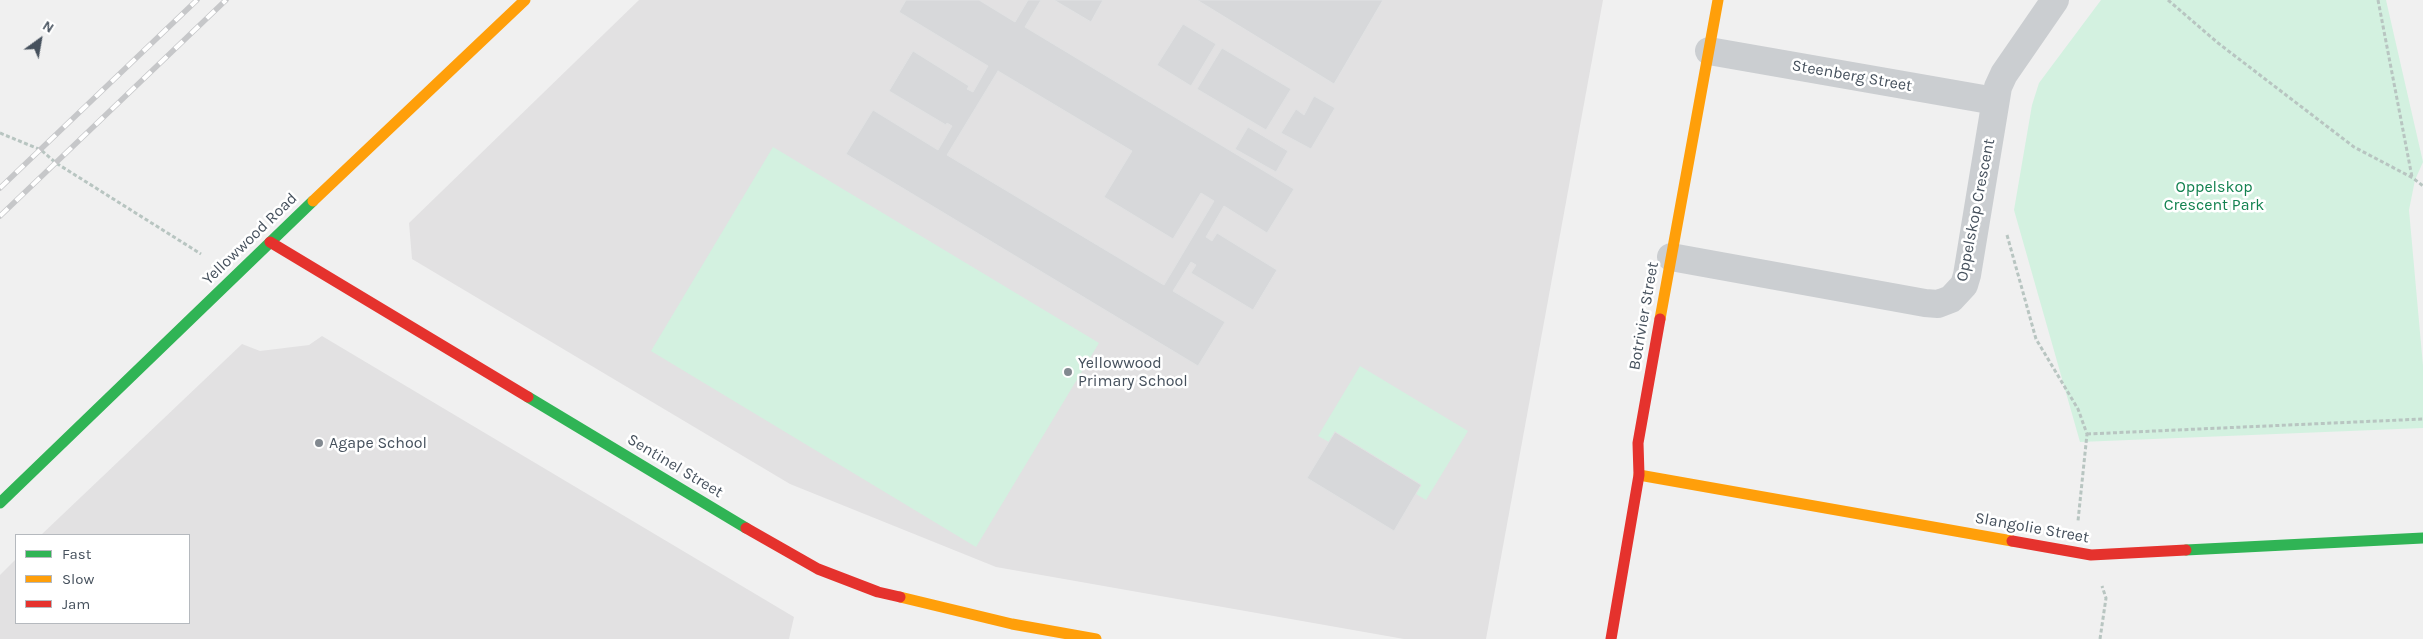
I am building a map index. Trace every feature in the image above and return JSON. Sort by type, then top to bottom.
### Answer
[{"type":"street","name":"Yellowwood Road","points":[[0,503],[270,242],[525,0]]},
{"type":"street","name":"Botrivier Street","points":[[1611,639],[1639,475],[1638,443],[1718,0]]},
{"type":"street","name":"Oppelskop Crescent","points":[[1671,257],[1938,304],[1951,299],[1964,285],[1995,101],[2004,74],[2055,0]]},
{"type":"street","name":"Steenberg Street","points":[[1708,51],[1995,101]]},
{"type":"street","name":"Sentinel Street","points":[[270,242],[818,569],[878,592],[1012,624],[1096,639]]},
{"type":"street","name":"Slangolie Street","points":[[1639,475],[2091,555],[2423,538]]},
{"type":"path","points":[[2168,0],[2218,44],[2354,147],[2413,178],[2423,186]]},
{"type":"path","points":[[2378,0],[2413,178]]},
{"type":"path","points":[[0,133],[41,150],[56,163],[201,254]]},
{"type":"path","points":[[1978,208],[2002,214],[2036,339],[2078,409],[2086,434],[2078,520],[2106,598],[2100,639]]},
{"type":"path","points":[[2086,434],[2423,419]]},
{"type":"shaded area","name":"Yellowwood Primary School","points":[[639,0],[1603,0],[1486,639],[1404,639],[996,567],[790,484],[412,259],[409,223]]},
{"type":"shaded area","name":"Agape School","points":[[322,336],[794,617],[789,639],[0,639],[0,575],[15,560],[15,624],[190,624],[190,534],[42,534],[242,344],[260,351],[309,345]]},
{"type":"green space","name":"Oppelskop Crescent Park","points":[[2101,0],[2386,0],[2423,162],[2415,180],[2409,210],[2423,366],[2423,428],[2080,442],[2014,210],[2032,105],[2039,83]]},
{"type":"green space","points":[[773,147],[1099,343],[976,547],[651,351]]},
{"type":"green space","points":[[1360,366],[1468,431],[1426,500],[1416,494],[1421,485],[1335,432],[1329,442],[1318,436]]},
{"type":"building","points":[[906,0],[979,0],[1015,22],[1028,0],[1041,0],[1025,27],[1294,189],[1267,233],[1224,206],[1206,237],[1212,241],[1217,233],[1277,270],[1253,310],[1191,273],[1196,265],[1191,262],[1173,291],[1225,322],[1198,366],[846,154],[873,110],[938,150],[952,126],[947,123],[946,125],[889,91],[913,51],[969,86],[967,89],[973,92],[988,66],[899,12]],"holes":[[[998,71],[1132,151],[1104,197],[1173,239],[1201,193],[1214,201],[1164,285],[947,155]]]},
{"type":"building","points":[[1054,0],[1103,0],[1091,22]]},
{"type":"building","points":[[1197,0],[1383,0],[1334,84]]},
{"type":"building","points":[[1183,24],[1216,44],[1191,86],[1157,65]]},
{"type":"building","points":[[1222,48],[1291,89],[1266,130],[1197,89]]},
{"type":"building","points":[[1314,96],[1335,108],[1311,149],[1281,133],[1296,109],[1304,115]]},
{"type":"building","points":[[1248,127],[1288,151],[1276,172],[1235,149]]},
{"type":"building","points":[[1335,432],[1421,485],[1394,531],[1307,478]]},
{"type":"railway","points":[[0,188],[197,0]]},
{"type":"railway","points":[[0,216],[226,0]]},
{"type":"traffic: fast","points":[[0,503],[313,201]]},
{"type":"traffic: fast","points":[[528,397],[746,528]]},
{"type":"traffic: fast","points":[[2186,550],[2423,538]]},
{"type":"traffic: slow","points":[[313,201],[525,0]]},
{"type":"traffic: slow","points":[[1660,319],[1718,0]]},
{"type":"traffic: slow","points":[[1639,475],[2012,541]]},
{"type":"traffic: slow","points":[[900,597],[1012,624],[1096,639]]},
{"type":"traffic: jam","points":[[270,242],[528,397]]},
{"type":"traffic: jam","points":[[1611,639],[1639,475],[1638,443],[1660,319]]},
{"type":"traffic: jam","points":[[746,528],[818,569],[878,592],[900,597]]},
{"type":"traffic: jam","points":[[2012,541],[2091,555],[2186,550]]},
{"type":"place","name":"Yellowwood Primary School","points":[[1068,372]]},
{"type":"place","name":"Agape School","points":[[319,443]]}]
